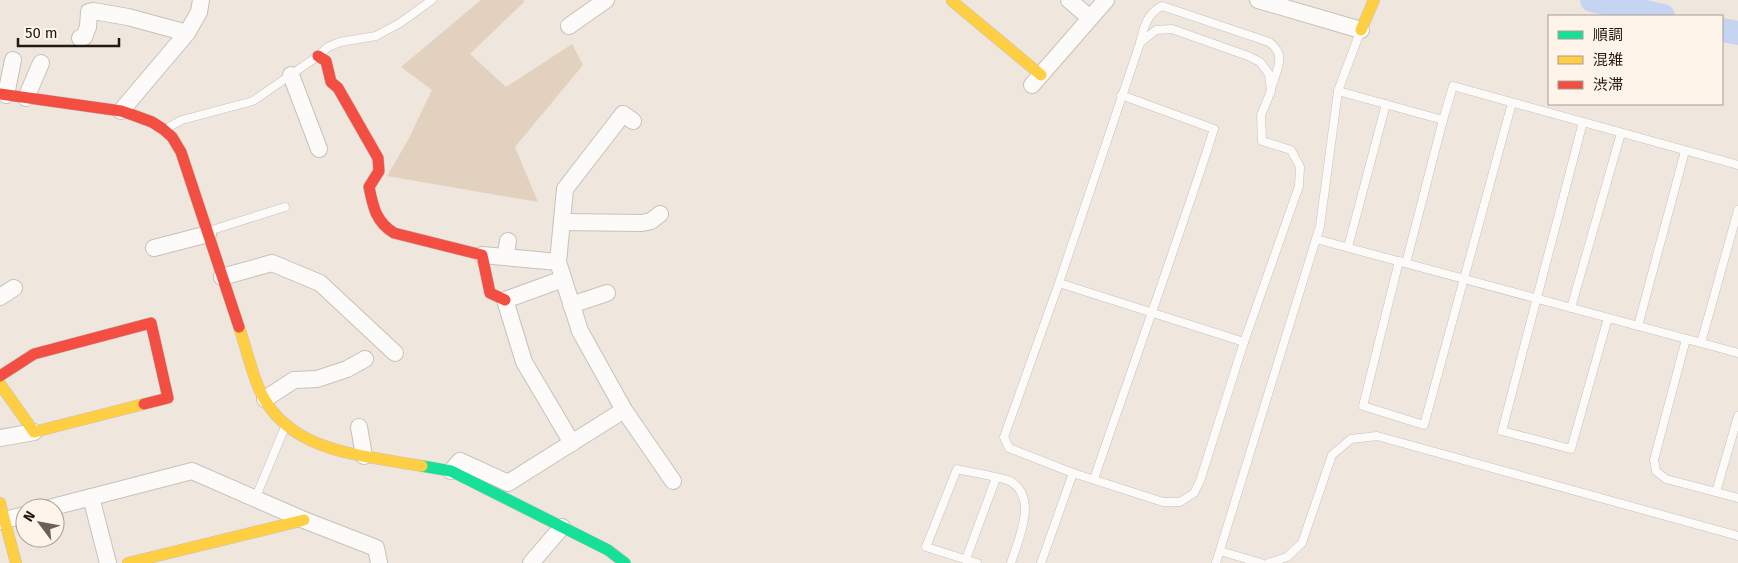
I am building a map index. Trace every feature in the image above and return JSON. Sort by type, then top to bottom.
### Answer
[{"type":"street","points":[[121,111],[187,33],[199,12],[201,0]]},
{"type":"street","points":[[569,26],[606,0]]},
{"type":"street","points":[[1069,0],[1090,18]]},
{"type":"street","points":[[951,2],[1036,80],[1106,0]]},
{"type":"street","points":[[1258,0],[1364,24],[1374,0]]},
{"type":"street","points":[[80,38],[84,37],[88,27],[89,12],[94,11],[128,17],[187,33]]},
{"type":"street","points":[[318,56],[326,61],[331,82],[338,88],[378,158],[380,171],[370,187],[374,213],[385,229],[409,230],[482,255],[507,249],[558,262]]},
{"type":"street","points":[[13,60],[3,94],[121,111],[136,116],[168,133],[181,152],[261,393],[275,413],[286,424],[309,441],[333,450],[451,472],[608,550],[625,563]]},
{"type":"street","points":[[26,98],[41,63]]},
{"type":"street","points":[[291,75],[319,149]]},
{"type":"street","points":[[633,121],[623,114],[565,189],[558,262],[580,331],[624,410],[665,476]]},
{"type":"street","points":[[562,222],[642,223],[651,222],[660,214]]},
{"type":"street","points":[[154,248],[208,232]]},
{"type":"street","points":[[482,255],[490,293],[505,300],[563,279]]},
{"type":"street","points":[[222,277],[272,263],[320,283],[395,353]]},
{"type":"street","points":[[0,297],[14,288]]},
{"type":"street","points":[[571,305],[607,293]]},
{"type":"street","points":[[505,300],[524,362],[572,443]]},
{"type":"street","points":[[0,376],[34,354],[151,323],[168,398],[34,432],[0,438]]},
{"type":"street","points":[[265,398],[294,380],[317,378],[347,369],[365,359]]},
{"type":"street","points":[[0,384],[34,432]]},
{"type":"street","points":[[451,472],[460,462],[508,483],[624,410]]},
{"type":"street","points":[[359,427],[364,456]]},
{"type":"street","points":[[65,504],[192,471],[304,520],[376,548],[379,563]]},
{"type":"street","points":[[91,497],[108,563]]},
{"type":"street","points":[[0,502],[2,521],[16,563]]},
{"type":"street","points":[[2,521],[15,518]]},
{"type":"street","points":[[128,563],[304,520]]},
{"type":"street","points":[[531,563],[562,527]]},
{"type":"lane","points":[[164,130],[182,120],[253,101],[328,47],[340,42],[376,36],[400,23],[432,0]]},
{"type":"lane","points":[[1162,6],[1269,42],[1276,47],[1280,57],[1271,91],[1261,115],[1262,141],[1290,150],[1300,167],[1300,186],[1244,342],[1200,481],[1194,493],[1180,502],[1163,502],[1073,473],[1009,448],[1004,437],[1140,42],[1145,23],[1153,11],[1162,6]]},
{"type":"lane","points":[[1216,563],[1320,226],[1338,91],[1364,24]]},
{"type":"lane","points":[[1140,42],[1156,30],[1172,30],[1248,56],[1260,62],[1269,74],[1271,91]]},
{"type":"lane","points":[[1512,103],[1424,425],[1363,406],[1453,86],[1738,165]]},
{"type":"lane","points":[[1338,91],[1443,120]]},
{"type":"lane","points":[[1094,479],[1151,311],[1184,222],[1214,129],[1121,96]]},
{"type":"lane","points":[[1348,247],[1386,104]]},
{"type":"lane","points":[[1583,122],[1502,431],[1571,449],[1608,318]]},
{"type":"lane","points":[[1571,308],[1621,133]]},
{"type":"lane","points":[[1638,326],[1685,150]]},
{"type":"lane","points":[[208,232],[285,207]]},
{"type":"lane","points":[[1701,343],[1738,210]]},
{"type":"lane","points":[[1316,239],[1738,353]]},
{"type":"lane","points":[[1058,283],[1244,342]]},
{"type":"lane","points":[[1686,339],[1654,460],[1656,471],[1666,479],[1738,498]]},
{"type":"lane","points":[[1716,492],[1738,416]]},
{"type":"lane","points":[[255,499],[286,424]]},
{"type":"lane","points":[[1268,563],[1287,557],[1302,543],[1332,455],[1351,439],[1377,436],[1738,536]]},
{"type":"lane","points":[[977,563],[926,547],[957,469],[1010,481],[1020,491],[1026,504],[1023,524],[1011,563]]},
{"type":"lane","points":[[1041,563],[1073,473]]},
{"type":"lane","points":[[966,559],[996,478]]},
{"type":"lane","points":[[1220,551],[1261,563]]},
{"type":"shaded area","points":[[481,0],[523,0],[524,2],[470,54],[506,87],[572,44],[583,65],[515,147],[538,202],[387,176],[408,140],[432,90],[401,67]]},
{"type":"waterway","points":[[1592,0],[1659,15]]},
{"type":"waterway","points":[[1723,30],[1738,33]]},
{"type":"traffic: fast","points":[[422,466],[451,471],[608,550],[625,563]]},
{"type":"traffic: slow","points":[[1361,30],[1374,0]]},
{"type":"traffic: slow","points":[[952,1],[1041,75]]},
{"type":"traffic: slow","points":[[239,327],[261,393],[274,413],[291,429],[310,440],[331,448],[377,459],[422,466]]},
{"type":"traffic: slow","points":[[0,384],[34,432],[144,404]]},
{"type":"traffic: slow","points":[[0,503],[16,563]]},
{"type":"traffic: slow","points":[[128,563],[304,520]]},
{"type":"traffic: jam","points":[[318,56],[326,61],[331,82],[338,88],[378,158],[379,171],[369,187],[379,219],[394,233],[482,255],[490,293],[505,300]]},
{"type":"traffic: jam","points":[[0,94],[121,111],[152,122],[172,137],[181,152],[239,327]]},
{"type":"traffic: jam","points":[[0,376],[34,354],[151,323],[168,398],[144,404]]}]
